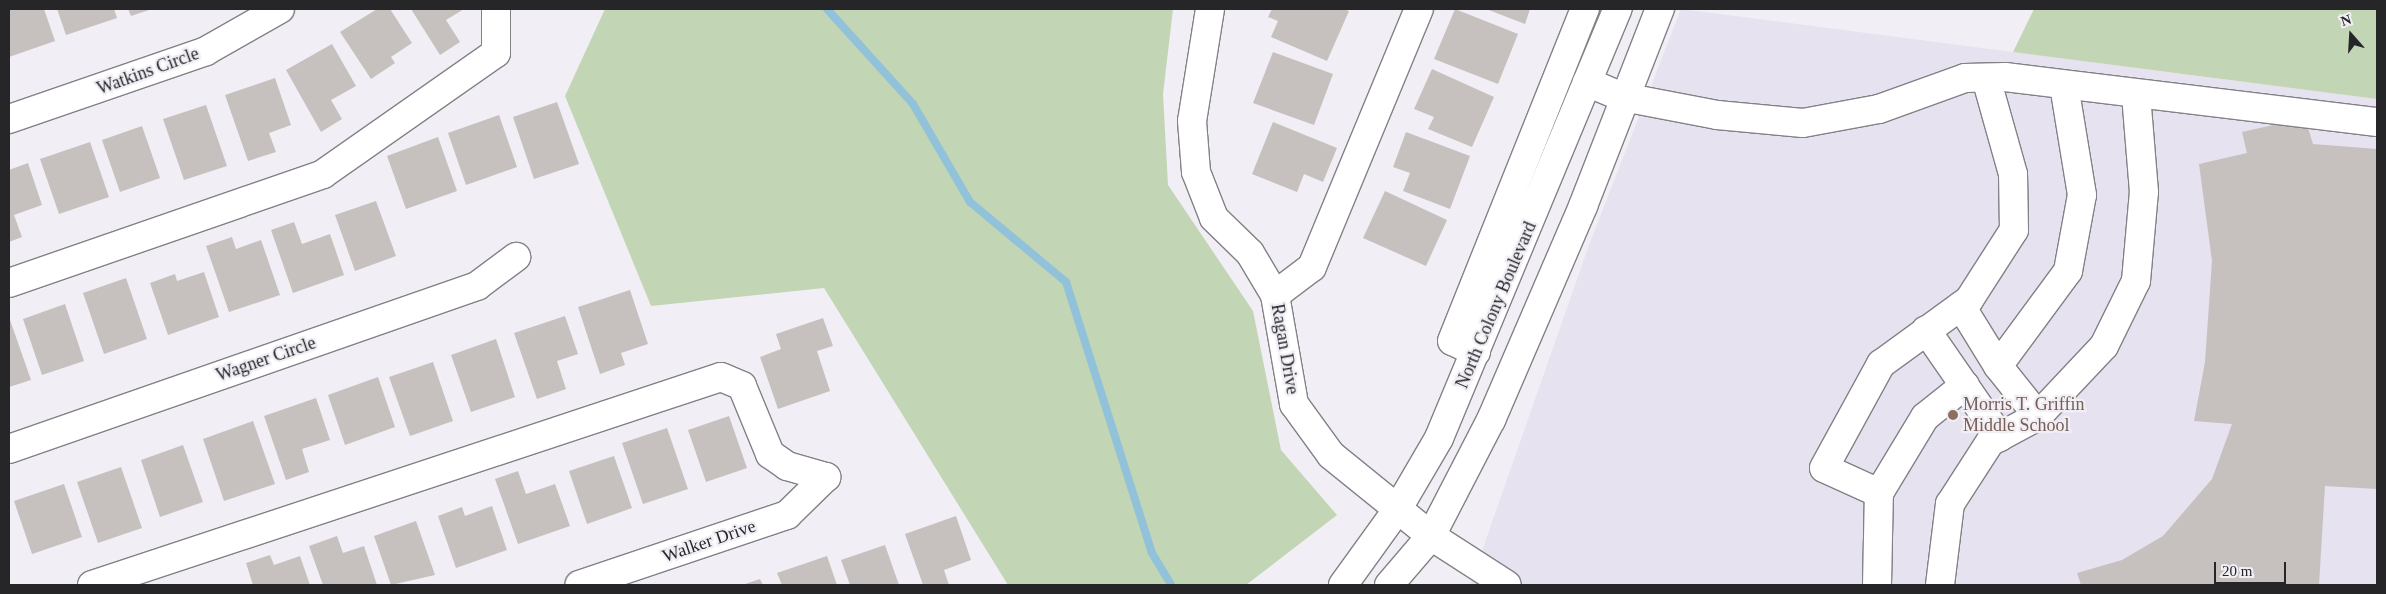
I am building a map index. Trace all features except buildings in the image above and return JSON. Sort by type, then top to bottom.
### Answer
[{"type":"street","name":"Watkins Circle","points":[[9,119],[206,51],[280,9]]},
{"type":"street","points":[[9,283],[323,174],[496,53],[496,9]]},
{"type":"street","name":"Ragan Drive","points":[[1210,9],[1192,121],[1196,172],[1214,218],[1250,253],[1275,295],[1298,411],[1332,455],[1397,510],[1431,536],[1507,585]]},
{"type":"street","points":[[1275,295],[1312,267],[1419,9]]},
{"type":"street","points":[[1476,352],[1452,341],[1585,9]]},
{"type":"street","name":"North Colony Boulevard","points":[[1343,585],[1397,510],[1439,438],[1618,9]]},
{"type":"street","points":[[1389,585],[1431,536],[1491,420],[1583,206],[1623,98],[1660,9]]},
{"type":"street","points":[[1587,82],[1623,98],[1717,114],[1803,123],[1879,108],[1965,78],[2064,85],[2377,122]]},
{"type":"street","points":[[1879,493],[1824,468],[1881,364],[1970,300],[2014,230],[2013,174],[1986,78]]},
{"type":"street","points":[[1998,366],[2068,271],[2082,195],[2064,85]]},
{"type":"street","points":[[1940,585],[1950,504],[1990,442],[2038,416],[2104,346],[2136,281],[2144,192],[2136,95]]},
{"type":"street","name":"Wagner Circle","points":[[9,449],[477,286],[516,257]]},
{"type":"street","points":[[1960,306],[1998,366],[2038,416]]},
{"type":"street","points":[[1926,330],[2000,436]]},
{"type":"street","name":"Walker Drive","points":[[92,585],[720,377],[742,386],[770,454],[787,466],[826,477],[787,515],[579,585]]},
{"type":"street","points":[[1877,585],[1879,493],[1925,417],[1965,386]]},
{"type":"shaded area","name":"Morris T. Griffin Middle School","points":[[1681,9],[2377,99],[2377,585],[1470,585],[1589,245]]},
{"type":"green space","points":[[605,9],[1173,9],[1163,94],[1168,185],[1253,311],[1281,450],[1337,515],[1246,585],[1008,585],[824,288],[651,306],[565,96]]},
{"type":"green space","points":[[2034,9],[2377,9],[2377,99],[2013,52]]},
{"type":"waterway","points":[[827,9],[913,104],[970,202],[1066,282],[1152,553],[1171,585]]},
{"type":"place","name":"Morris T. Griffin Middle School","points":[[1953,415]]}]
